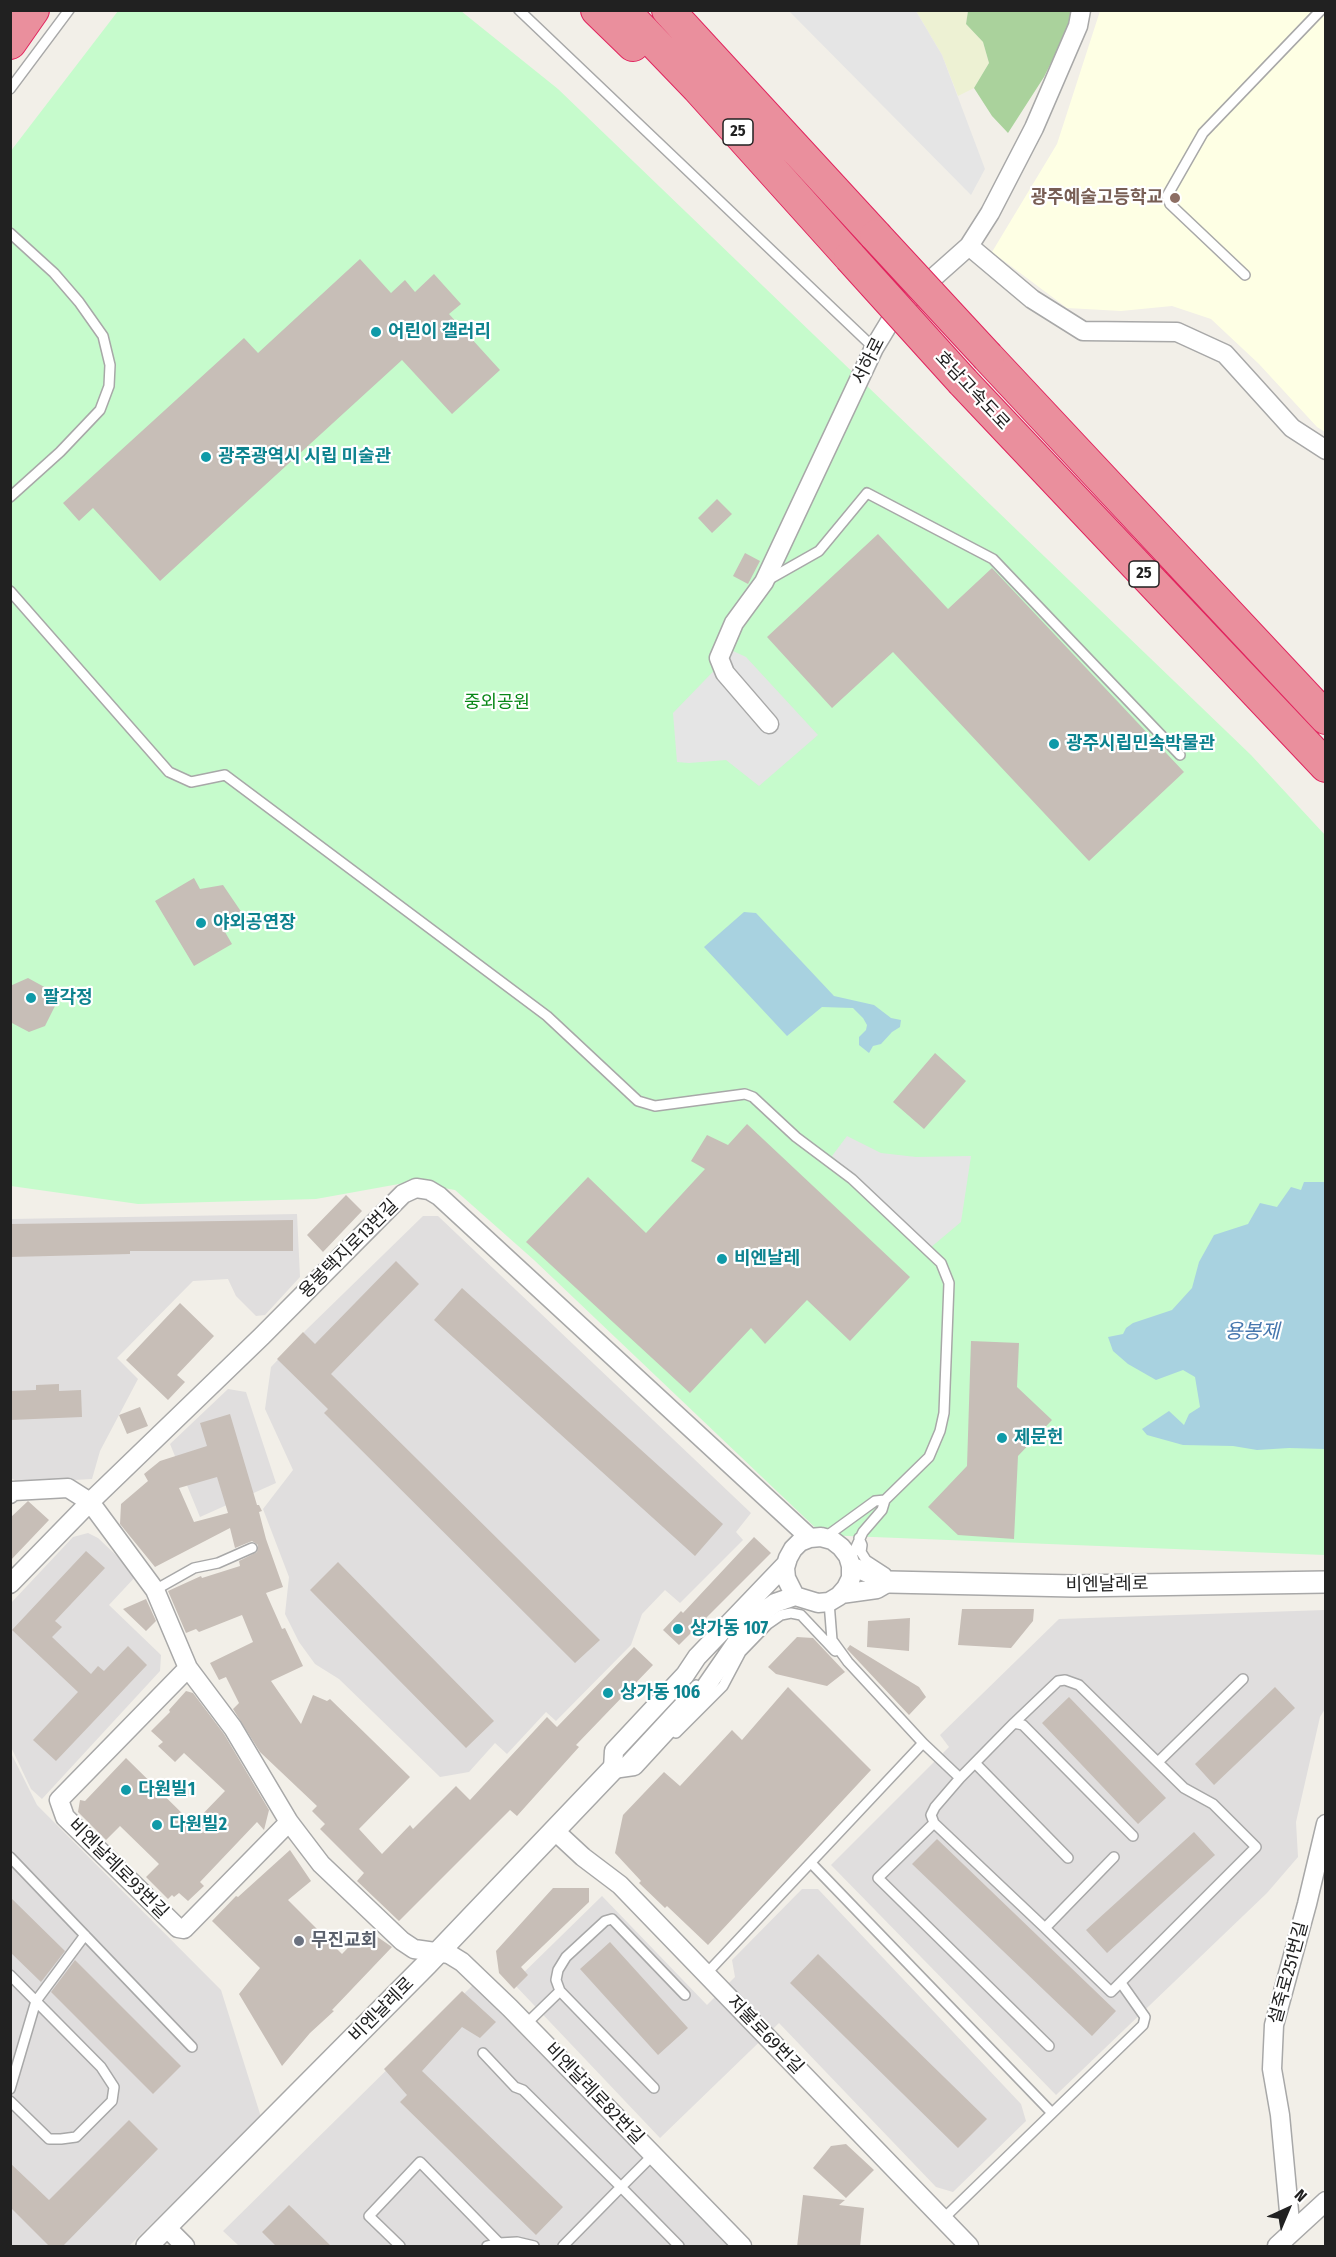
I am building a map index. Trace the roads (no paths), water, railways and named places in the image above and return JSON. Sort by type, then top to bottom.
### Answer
[{"type":"highway","points":[[10,43],[33,10]]},
{"type":"highway","points":[[597,10],[637,49],[698,88]]},
{"type":"highway","name":"호남고속도로","points":[[623,10],[698,88],[963,382],[1326,766]]},
{"type":"highway","name":"호남고속도로","points":[[668,10],[988,357],[1326,718]]},
{"type":"street","name":"서하로","points":[[769,724],[725,674],[719,658],[734,623],[764,582],[874,348],[897,310],[969,246],[990,213],[1034,128],[1078,26],[1081,10]]},
{"type":"street","points":[[969,246],[1032,299],[1083,331],[1177,332],[1225,354],[1292,428],[1326,450]]},
{"type":"street","name":"용봉택지로13번길","points":[[10,1584],[90,1502],[262,1336],[403,1194],[416,1188],[429,1190],[439,1196],[817,1538]]},
{"type":"street","points":[[11,1491],[68,1488],[90,1502],[155,1590],[188,1668],[233,1728],[289,1822],[321,1864],[402,1941],[414,1949],[438,1953]]},
{"type":"street","points":[[835,1598],[846,1588],[851,1578],[850,1564],[841,1547],[817,1538],[800,1542],[793,1549],[786,1564],[786,1578],[795,1596],[818,1603],[877,1589],[889,1582]]},
{"type":"street","name":"비엔날레로","points":[[622,1768],[614,1751],[685,1675],[698,1657],[786,1564]]},
{"type":"street","points":[[850,1564],[889,1582]]},
{"type":"street","name":"비엔날레로","points":[[889,1582],[1074,1586],[1326,1582]]},
{"type":"street","name":"비엔날레로","points":[[147,2247],[438,1953],[555,1831],[702,1692],[738,1640],[759,1615],[775,1603],[795,1596]]},
{"type":"street","name":"비엔날레로93번길","points":[[188,1668],[59,1800],[65,1817],[178,1928],[184,1929],[289,1822]]},
{"type":"street","name":"설죽로251번길","points":[[1291,2233],[1280,2115],[1272,2069],[1274,2025],[1320,1879],[1326,1824]]},
{"type":"street","name":"저불로69번길","points":[[555,1831],[620,1885],[969,2247]]},
{"type":"street","name":"비엔날레로82번길","points":[[438,1953],[449,1954],[462,1962],[526,2024],[742,2247]]},
{"type":"street","points":[[1277,2247],[1326,2201]]},
{"type":"street","points":[[166,2228],[185,2247]]},
{"type":"lane","points":[[10,89],[69,10]]},
{"type":"lane","points":[[519,10],[874,348]]},
{"type":"lane","points":[[1245,275],[1170,204],[1167,196],[1203,133],[1321,10]]},
{"type":"lane","points":[[10,233],[54,273],[79,302],[103,336],[110,365],[109,386],[100,411],[60,452],[10,497]]},
{"type":"lane","points":[[764,582],[819,551],[867,492],[993,559],[1180,755]]},
{"type":"lane","points":[[10,591],[169,772],[191,782],[225,775],[547,1016],[638,1101],[655,1106],[745,1094],[753,1097],[796,1137],[852,1179],[940,1263],[949,1283],[944,1413],[940,1431],[933,1450],[925,1462],[885,1500],[882,1510],[859,1538],[850,1564]]},
{"type":"lane","points":[[817,1538],[875,1501],[885,1500]]},
{"type":"lane","points":[[859,1538],[862,1545],[861,1552],[866,1560],[885,1572],[889,1582]]},
{"type":"lane","points":[[155,1590],[188,1570],[218,1563],[252,1548]]},
{"type":"lane","points":[[795,1596],[814,1629]]},
{"type":"lane","points":[[835,1598],[832,1640],[848,1662],[922,1743],[960,1778]]},
{"type":"lane","points":[[622,1768],[646,1763],[723,1686],[741,1652],[773,1620],[791,1613],[801,1615],[841,1658],[848,1662]]},
{"type":"lane","points":[[1158,1762],[1243,1679]]},
{"type":"lane","points":[[1065,1680],[1079,1685],[1184,1788],[1213,1804],[1256,1847],[1111,1992],[934,1823],[931,1815],[960,1778],[1014,1723],[1058,1681],[1065,1680]]},
{"type":"lane","points":[[622,1768],[696,1685]]},
{"type":"lane","points":[[1014,1723],[1023,1725],[1132,1836]]},
{"type":"lane","points":[[706,1974],[922,1743]]},
{"type":"lane","points":[[975,1763],[1068,1858]]},
{"type":"lane","points":[[934,1823],[878,1878],[1049,2046]]},
{"type":"lane","points":[[10,1857],[192,2047]]},
{"type":"lane","points":[[1045,1928],[1114,1857]]},
{"type":"lane","points":[[811,1863],[1052,2113]]},
{"type":"lane","points":[[654,2088],[560,1991],[556,1980],[558,1970],[566,1957],[605,1921],[612,1919],[685,1995]]},
{"type":"lane","points":[[10,2089],[36,2001],[85,1935]]},
{"type":"lane","points":[[10,1975],[101,2067],[114,2087],[112,2101],[76,2137],[49,2139],[10,2101]]},
{"type":"lane","points":[[943,2219],[1143,2025],[1145,2017],[1121,1983]]},
{"type":"lane","points":[[526,2024],[560,1991]]},
{"type":"lane","points":[[483,2054],[515,2087],[523,2090],[679,2247]]},
{"type":"lane","points":[[563,2247],[653,2155]]},
{"type":"lane","points":[[400,2247],[369,2216],[420,2162],[498,2243]]},
{"type":"lane","points":[[487,2247],[498,2243],[518,2242],[534,2247]]},
{"type":"water","points":[[744,912],[756,913],[834,996],[874,1005],[891,1018],[901,1020],[900,1027],[881,1044],[873,1046],[869,1053],[859,1045],[859,1037],[866,1030],[867,1025],[853,1008],[822,1007],[787,1036],[704,947]]},
{"type":"water","name":"용봉제","points":[[1304,1182],[1325,1182],[1325,1449],[1257,1450],[1233,1446],[1183,1445],[1147,1435],[1142,1429],[1169,1411],[1184,1425],[1189,1414],[1200,1407],[1195,1377],[1183,1370],[1156,1380],[1128,1364],[1113,1351],[1108,1337],[1123,1334],[1126,1328],[1133,1323],[1172,1310],[1192,1288],[1199,1262],[1214,1235],[1248,1224],[1260,1203],[1277,1207],[1291,1187],[1301,1190]]},
{"type":"place","name":"광주예술고등학교","points":[[1175,198]]},
{"type":"place","name":"어린이 갤러리","points":[[376,332]]},
{"type":"place","name":"광주광역시 시립 미술관","points":[[206,457]]},
{"type":"place","name":"광주시립민속박물관","points":[[1054,744]]},
{"type":"place","name":"야외공연장","points":[[201,923]]},
{"type":"place","name":"팔각정","points":[[31,998]]},
{"type":"place","name":"비엔날레","points":[[722,1259]]},
{"type":"place","name":"제문헌","points":[[1002,1438]]},
{"type":"place","name":"상가동 107","points":[[678,1629]]},
{"type":"place","name":"상가동 106","points":[[608,1693]]},
{"type":"place","name":"다원빌1","points":[[126,1790]]},
{"type":"place","name":"다원빌2","points":[[157,1825]]},
{"type":"place","name":"무진교회","points":[[299,1941]]},
{"type":"park label","name":"중외공원","points":[[497,703]]}]
